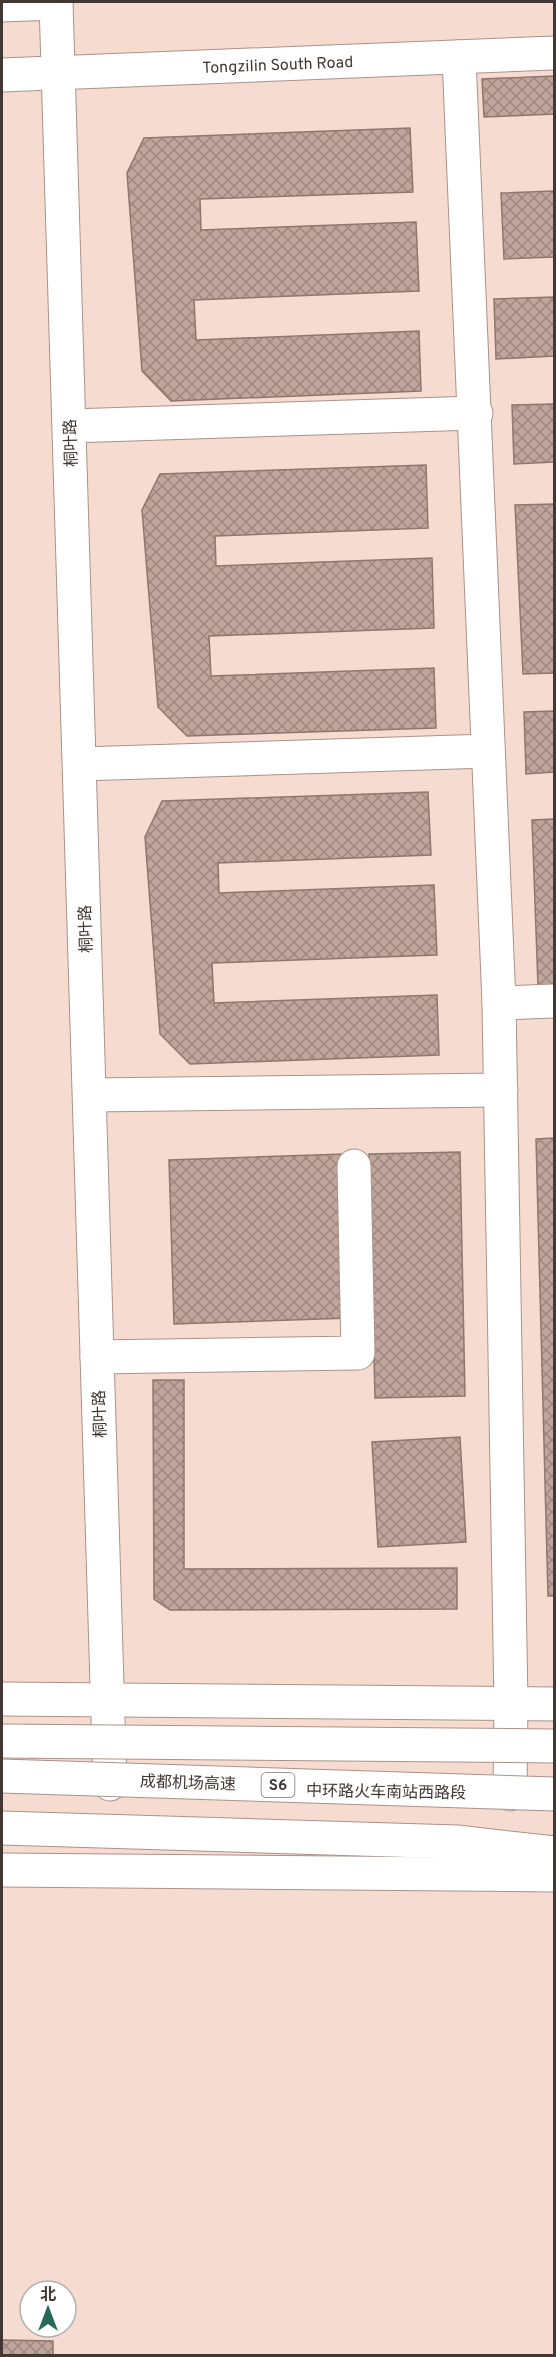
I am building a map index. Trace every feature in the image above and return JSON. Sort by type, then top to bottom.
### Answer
[{"type":"main road","points":[[2,5],[56,2]]},
{"type":"main road","name":"桐叶路","points":[[56,2],[110,1784]]},
{"type":"main road","name":"Tongzilin South Road","points":[[2,75],[555,53]]},
{"type":"main road","points":[[459,57],[476,413],[499,1003],[511,1703],[510,1794]]},
{"type":"main road","points":[[70,426],[476,413]]},
{"type":"main road","points":[[80,764],[488,751]]},
{"type":"main road","points":[[499,1003],[555,1001]]},
{"type":"main road","points":[[90,1095],[501,1090]]},
{"type":"main road","points":[[98,1357],[358,1353],[354,1166]]},
{"type":"main road","points":[[2,1699],[555,1704]]},
{"type":"main road","points":[[2,1741],[555,1746]]},
{"type":"main road","name":"成都机场高速","points":[[2,1776],[555,1794]]},
{"type":"main road","name":"中环路火车南站西路段","points":[[2,1782],[555,1794]]},
{"type":"main road","points":[[2,1828],[457,1842],[555,1853]]},
{"type":"main road","points":[[2,1870],[555,1875]]},
{"type":"building","points":[[554,76],[554,114],[484,117],[482,79]]},
{"type":"building","points":[[410,128],[413,192],[200,199],[201,230],[416,222],[419,291],[194,300],[196,340],[419,331],[421,391],[171,401],[142,371],[127,173],[144,138]]},
{"type":"building","points":[[554,191],[554,257],[504,259],[501,193]]},
{"type":"building","points":[[554,297],[554,356],[496,359],[494,299]]},
{"type":"building","points":[[554,404],[554,462],[514,464],[512,405]]},
{"type":"building","points":[[426,465],[428,528],[215,536],[216,566],[432,558],[434,628],[209,636],[211,676],[434,668],[436,728],[187,736],[158,707],[142,510],[160,474]]},
{"type":"building","points":[[554,504],[554,673],[523,674],[515,505]]},
{"type":"building","points":[[554,711],[554,772],[526,774],[524,712]]},
{"type":"building","points":[[428,792],[431,855],[218,863],[219,893],[434,885],[437,955],[212,963],[214,1003],[437,995],[439,1055],[190,1064],[160,1034],[145,837],[162,801]]},
{"type":"building","points":[[554,819],[554,985],[538,986],[532,820]]},
{"type":"building","points":[[554,1138],[554,1596],[548,1596],[536,1139]]},
{"type":"building","points":[[460,1152],[465,1396],[375,1398],[369,1154]]},
{"type":"building","points":[[344,1154],[350,1318],[174,1324],[169,1160]]},
{"type":"building","points":[[153,1380],[184,1380],[184,1569],[457,1568],[457,1609],[170,1610],[154,1599]]},
{"type":"building","points":[[460,1437],[466,1542],[378,1547],[372,1442]]},
{"type":"building","points":[[2,2340],[53,2341],[53,2356],[2,2356]]}]
